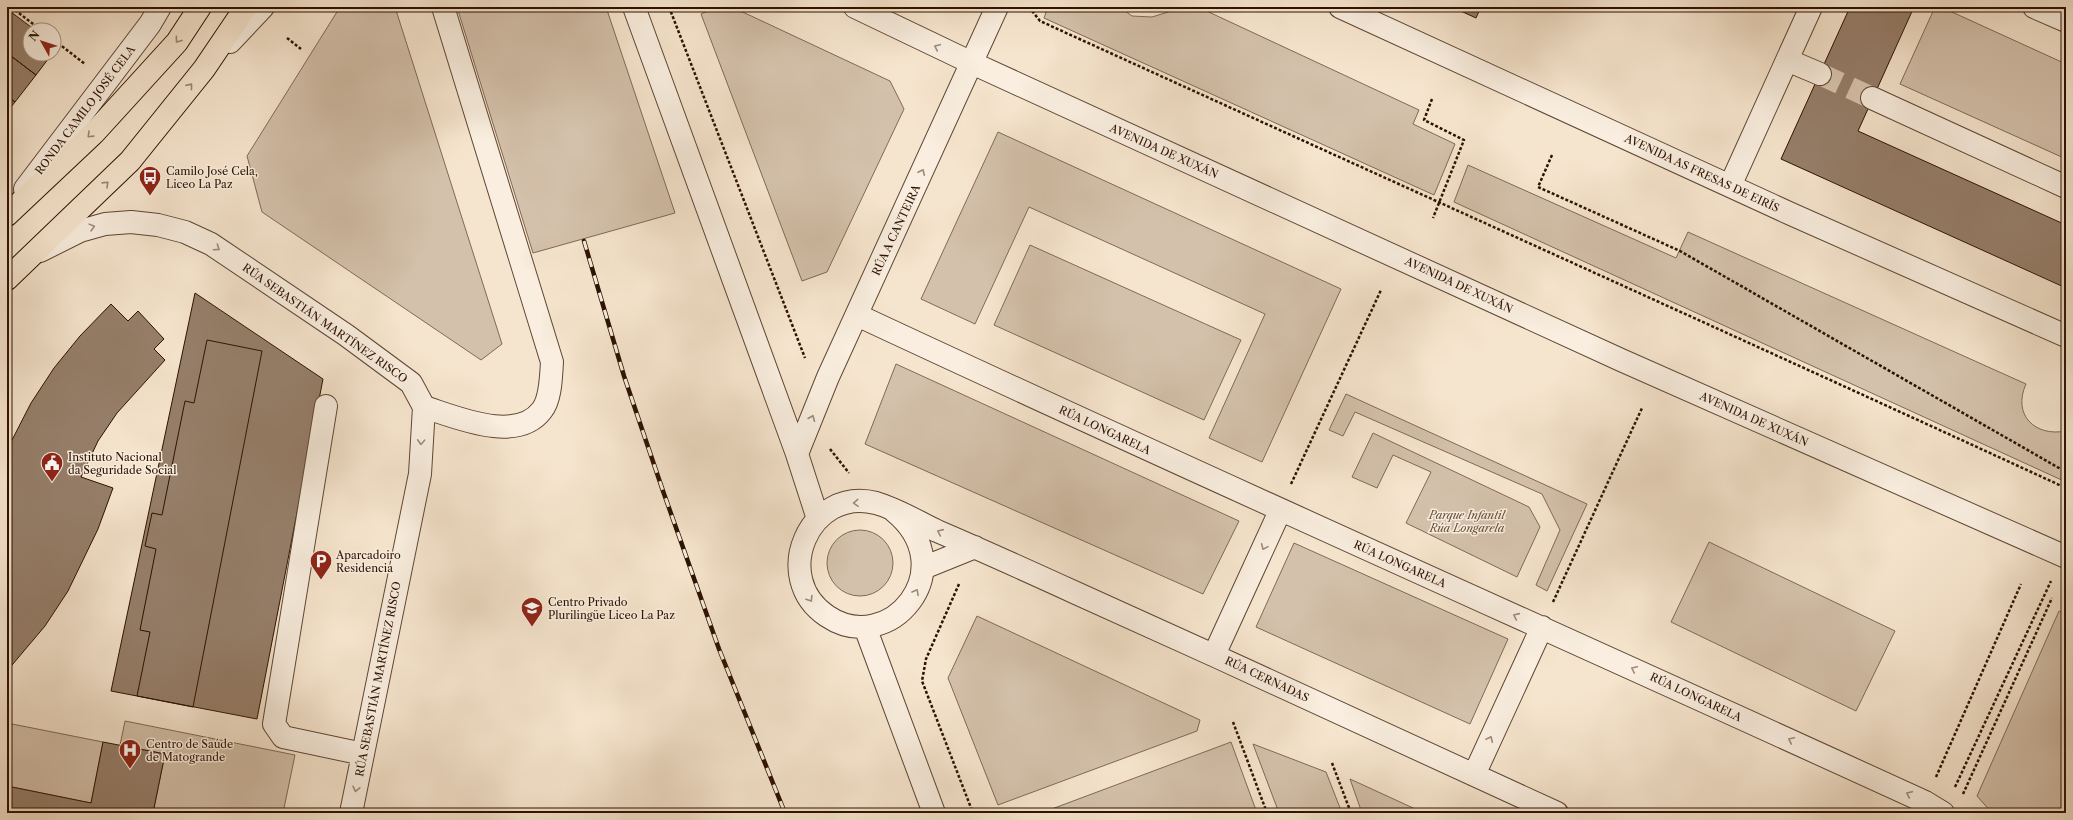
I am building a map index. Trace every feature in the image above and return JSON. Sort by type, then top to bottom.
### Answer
[{"type":"main road","points":[[7,215],[94,133],[177,42],[200,7]]},
{"type":"main road","points":[[7,279],[130,160],[204,69],[246,7]]},
{"type":"street","name":"RONDA CAMILO JOSÉ CELA","points":[[7,212],[140,37],[160,7]]},
{"type":"street","points":[[204,69],[263,7]]},
{"type":"street","points":[[424,407],[499,428],[526,424],[543,410],[550,387],[552,362],[443,7]]},
{"type":"street","points":[[634,7],[797,454],[818,519]]},
{"type":"street","name":"AVENIDA DE XUXÁN","points":[[855,7],[972,63],[1621,360],[2065,556]]},
{"type":"street","name":"RÚA A CANTEIRA","points":[[797,454],[828,377],[997,7]]},
{"type":"street","name":"AVENIDA AS FRESAS DE EIRÍS","points":[[1340,7],[1730,186],[2066,336]]},
{"type":"street","points":[[1730,186],[1810,7]]},
{"type":"street","points":[[2034,7],[2066,21]]},
{"type":"street","points":[[1786,60],[1820,74]]},
{"type":"street","points":[[1872,98],[2066,187]]},
{"type":"street","name":"RÚA SEBASTIÁN MARTÍNEZ RISCO","points":[[31,255],[80,231],[105,224],[131,222],[158,225],[186,232],[211,244],[346,335],[411,383],[424,407],[420,474],[351,813]]},
{"type":"street","name":"RÚA LONGARELA","points":[[857,315],[1280,511],[1925,802],[1941,812]]},
{"type":"street","points":[[326,406],[274,724],[284,737],[364,754]]},
{"type":"street","points":[[854,502],[875,503],[894,511],[907,522],[916,536],[922,551],[923,568],[920,585],[911,601],[898,614],[883,623],[865,627],[846,625],[829,618],[814,606],[804,589],[799,571],[800,552],[806,534],[818,519],[835,508],[854,502]]},
{"type":"street","name":"RÚA CERNADAS","points":[[894,511],[1214,655],[1558,813]]},
{"type":"street","points":[[1214,655],[1280,511]]},
{"type":"street","points":[[923,568],[975,547]]},
{"type":"street","points":[[865,627],[934,813]]},
{"type":"street","points":[[1474,775],[1542,628]]},
{"type":"path","points":[[10,7],[30,22]]},
{"type":"path","points":[[669,7],[820,399]]},
{"type":"path","points":[[1029,7],[1040,21],[1439,203],[1685,313],[2066,488]]},
{"type":"path","points":[[287,38],[301,49]]},
{"type":"path","points":[[62,46],[88,67]]},
{"type":"path","points":[[1432,99],[1424,120],[1464,140],[1433,218]]},
{"type":"path","points":[[1552,155],[1538,187],[1680,250],[2066,472]]},
{"type":"path","points":[[1288,490],[1381,290]]},
{"type":"path","points":[[1551,608],[1642,408]]},
{"type":"path","points":[[829,448],[850,475]]},
{"type":"path","points":[[973,813],[922,682],[926,659],[975,547]]},
{"type":"path","points":[[1941,812],[1953,793],[2065,556]]},
{"type":"path","points":[[1934,782],[2021,584]]},
{"type":"path","points":[[1961,798],[2052,598]]},
{"type":"path","points":[[1233,722],[1267,813]]},
{"type":"path","points":[[1332,763],[1351,813]]},
{"type":"green space","points":[[340,7],[395,7],[502,344],[481,360],[262,212],[247,156]]},
{"type":"green space","points":[[457,7],[606,7],[675,213],[533,253]]},
{"type":"green space","points":[[716,7],[732,7],[890,81],[904,109],[827,272],[802,281],[701,14]]},
{"type":"green space","points":[[1048,7],[1120,7],[1132,16],[1152,17],[1168,12],[1174,7],[1198,7],[1419,110],[1413,124],[1455,144],[1434,195],[1044,18]]},
{"type":"green space","points":[[1935,7],[1941,7],[2066,64],[2066,159],[1900,84]]},
{"type":"green space","points":[[998,132],[1341,289],[1262,462],[1209,438],[1265,314],[1029,207],[975,324],[921,299]]},
{"type":"green space","points":[[1468,165],[1676,258],[1688,232],[2026,384],[2022,395],[2022,405],[2024,414],[2029,421],[2036,427],[2045,431],[2066,431],[2066,482],[1454,202]]},
{"type":"green space","points":[[1030,245],[1241,340],[1204,420],[994,325]]},
{"type":"green space","points":[[896,364],[1239,521],[1203,594],[865,444]]},
{"type":"green space","points":[[1346,394],[1587,504],[1547,591],[1536,585],[1560,530],[1542,494],[1355,412],[1343,436],[1329,430]]},
{"type":"green space","name":"Parque Infantil Rúa Longarela","points":[[1373,433],[1529,507],[1540,527],[1517,577],[1406,523],[1431,472],[1393,455],[1377,488],[1352,477]]},
{"type":"green space","points":[[854,530],[866,530],[878,535],[888,545],[893,557],[891,576],[878,591],[866,596],[854,596],[842,591],[832,581],[827,569],[827,557],[832,545],[842,535]]},
{"type":"green space","points":[[1709,542],[1895,631],[1856,711],[1671,622]]},
{"type":"green space","points":[[1294,543],[1508,639],[1470,724],[1256,627]]},
{"type":"green space","points":[[2059,611],[2066,615],[2066,813],[1992,813],[1977,796]]},
{"type":"green space","points":[[977,616],[1200,720],[1197,731],[998,805],[948,678]]},
{"type":"green space","points":[[125,721],[295,755],[283,813],[153,813],[165,754],[120,745]]},
{"type":"green space","points":[[7,723],[103,742],[91,803],[7,786]]},
{"type":"green space","points":[[1231,742],[1257,813],[1041,813]]},
{"type":"green space","points":[[1253,744],[1326,772],[1342,813],[1279,813]]},
{"type":"green space","points":[[1350,779],[1424,813],[1362,813]]},
{"type":"building","points":[[1452,7],[1481,7],[1476,18]]},
{"type":"building","points":[[1850,7],[1914,7],[1858,131],[2066,225],[2066,288],[1781,159]]},
{"type":"building","points":[[7,9],[24,22],[22,22],[22,62],[46,62],[36,75],[7,53]]},
{"type":"building","points":[[7,53],[36,75],[15,102],[7,96]]},
{"type":"building","points":[[7,96],[15,102],[7,112]]},
{"type":"building","points":[[195,293],[323,379],[257,719],[111,691]]},
{"type":"building","name":"Instituto Nacional da Seguridade Social","points":[[111,304],[128,321],[138,311],[164,339],[154,349],[165,360],[117,413],[98,441],[81,477],[113,488],[98,529],[68,591],[45,626],[7,671],[7,541],[11,534],[7,533],[7,441],[11,442],[31,403],[54,368],[80,336]]},
{"type":"building","points":[[207,340],[262,351],[193,707],[137,696],[150,632],[140,630],[156,549],[145,546],[152,513],[162,515],[185,401],[194,403]]},
{"type":"building","name":"Centro de Saúde de Matogrande","points":[[103,742],[165,754],[153,813],[7,813],[7,786],[91,803]]},
{"type":"tunnel","points":[[1820,74],[1872,98]]},
{"type":"railway","points":[[584,241],[624,376],[663,491],[719,649],[785,813]]},
{"type":"place","name":"Camilo José Cela, Liceo La Paz","points":[[150,196]]},
{"type":"place","name":"Instituto Nacional da Seguridade Social","points":[[52,482]]},
{"type":"place","name":"Aparcadoiro Residencia","points":[[321,580]]},
{"type":"place","name":"Centro Privado Plurilingüe Liceo La Paz","points":[[532,628]]},
{"type":"place","name":"Centro de Saúde de Matogrande","points":[[130,770]]}]
